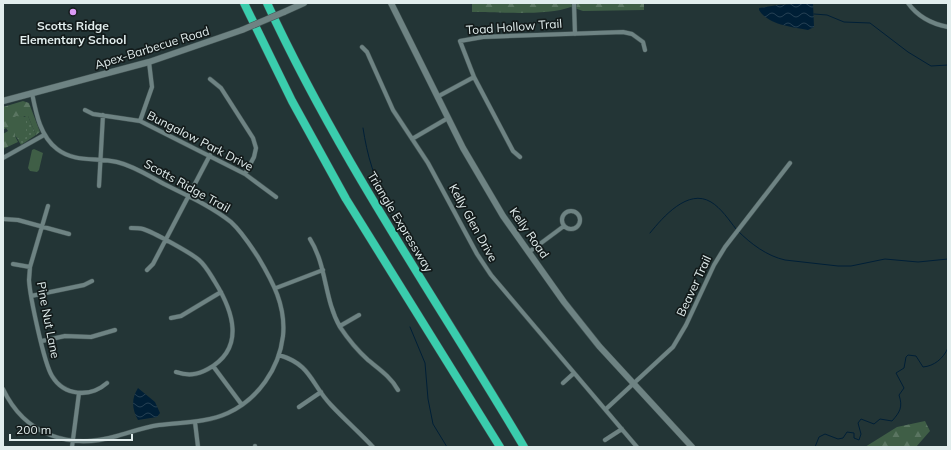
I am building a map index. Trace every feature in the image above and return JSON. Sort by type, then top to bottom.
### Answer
[{"type":"highway","points":[[244,3],[292,101],[346,199],[500,447]]},
{"type":"highway","name":"Triangle Expressway","points":[[267,3],[309,88],[363,185],[524,447]]},
{"type":"street","name":"Apex-Barbecue Road","points":[[3,101],[150,62],[242,30],[304,3]]},
{"type":"street","name":"Kelly Road","points":[[391,3],[462,148],[486,189],[528,252],[599,346],[692,447]]},
{"type":"street","points":[[574,3],[575,34]]},
{"type":"street","points":[[908,3],[926,20],[948,26]]},
{"type":"street","name":"Toad Hollow Trail","points":[[520,157],[513,151],[474,77],[460,41],[483,37],[623,32],[632,34],[643,42],[645,50]]},
{"type":"street","name":"Kelly Glen Drive","points":[[362,47],[367,52],[392,110],[440,183],[471,243],[491,275],[637,447]]},
{"type":"street","points":[[140,121],[152,87],[150,62]]},
{"type":"street","points":[[437,97],[474,77]]},
{"type":"street","points":[[210,79],[221,88],[254,141],[254,157],[245,174]]},
{"type":"street","name":"Scotts Ridge Trail","points":[[3,389],[14,407],[30,424],[52,437],[73,442],[96,442],[147,427],[195,422],[220,417],[242,405],[260,389],[271,374],[279,354],[283,336],[283,320],[276,288],[247,240],[235,226],[220,214],[133,168],[117,162],[79,159],[64,154],[52,145],[44,135],[32,93]]},
{"type":"street","name":"Bungalow Park Drive","points":[[85,110],[93,114],[140,121],[245,174],[276,197]]},
{"type":"street","points":[[99,186],[103,115]]},
{"type":"street","points":[[412,139],[448,118]]},
{"type":"street","points":[[3,158],[44,135]]},
{"type":"street","points":[[147,270],[152,264],[210,155]]},
{"type":"street","name":"Beaver Trail","points":[[606,409],[673,347],[686,325],[722,250],[790,163]]},
{"type":"street","name":"Pine Nut Lane","points":[[48,206],[30,267],[29,280],[47,366],[52,377],[61,386],[78,393]]},
{"type":"street","points":[[572,211],[577,214],[580,219],[577,227],[572,230],[564,226],[561,221],[563,215],[572,211]]},
{"type":"street","points":[[3,219],[18,220],[69,234]]},
{"type":"street","points":[[528,252],[564,226]]},
{"type":"street","points":[[131,228],[143,229],[198,259],[206,268],[221,292],[231,313],[233,330],[227,349],[213,366],[193,375],[185,375],[176,372]]},
{"type":"street","points":[[310,239],[316,248],[323,270],[331,306],[340,326],[355,348],[392,379],[398,390]]},
{"type":"street","points":[[13,264],[30,267]]},
{"type":"street","points":[[276,288],[323,270]]},
{"type":"street","points":[[32,296],[84,285],[92,281]]},
{"type":"street","points":[[171,318],[180,316],[221,292]]},
{"type":"street","points":[[340,326],[359,315]]},
{"type":"street","points":[[42,341],[65,336],[91,337],[115,330]]},
{"type":"street","points":[[279,354],[296,361],[303,366],[331,405],[370,446]]},
{"type":"street","points":[[213,366],[242,405]]},
{"type":"street","points":[[563,383],[574,373]]},
{"type":"street","points":[[72,447],[78,393],[93,392],[107,383]]},
{"type":"street","points":[[299,407],[321,392]]},
{"type":"street","points":[[195,422],[198,447]]},
{"type":"street","points":[[605,440],[622,429]]},
{"type":"green space","points":[[472,3],[644,3],[644,10],[583,11],[571,7],[561,10],[536,13],[472,12]]},
{"type":"green space","points":[[23,101],[29,103],[40,132],[36,135],[28,116],[24,116],[15,136],[18,142],[3,149],[3,134],[8,131],[6,128],[3,130],[3,107]]},
{"type":"green space","points":[[16,116],[26,117],[25,138],[17,138],[15,136]]},
{"type":"green space","points":[[24,116],[28,116],[36,135],[21,145],[17,138],[24,138],[26,117]]},
{"type":"green space","points":[[34,149],[43,153],[39,170],[37,172],[30,171],[28,168],[32,150]]},
{"type":"green space","points":[[925,421],[930,431],[916,447],[865,447],[897,427]]},
{"type":"water","points":[[813,3],[814,27],[808,30],[775,22],[768,19],[759,10],[759,8],[778,5]]},
{"type":"water","points":[[138,388],[155,402],[160,413],[157,417],[138,420],[134,412],[133,400]]},
{"type":"waterway","points":[[814,14],[827,15],[844,22],[870,23],[908,52],[931,66],[948,65]]},
{"type":"waterway","points":[[363,128],[375,177],[390,204]]},
{"type":"waterway","points":[[650,233],[669,212],[685,201],[694,199],[702,199],[711,202],[725,214],[736,229]]},
{"type":"waterway","points":[[738,231],[760,249],[772,256],[785,260],[851,266],[885,259],[918,262],[948,259]]},
{"type":"waterway","points":[[410,327],[425,363],[428,399],[433,424],[447,447]]},
{"type":"waterway","points":[[815,447],[819,437],[825,434],[838,439],[843,438],[847,432],[854,433],[854,438],[859,440],[861,434],[858,423],[861,419],[874,424],[880,419],[892,421],[900,409],[901,403],[899,395],[904,388],[896,373],[904,368],[906,357],[908,355],[916,356],[923,367],[938,361],[948,348]]},
{"type":"place","name":"Scotts Ridge Elementary School","points":[[73,12]]}]
